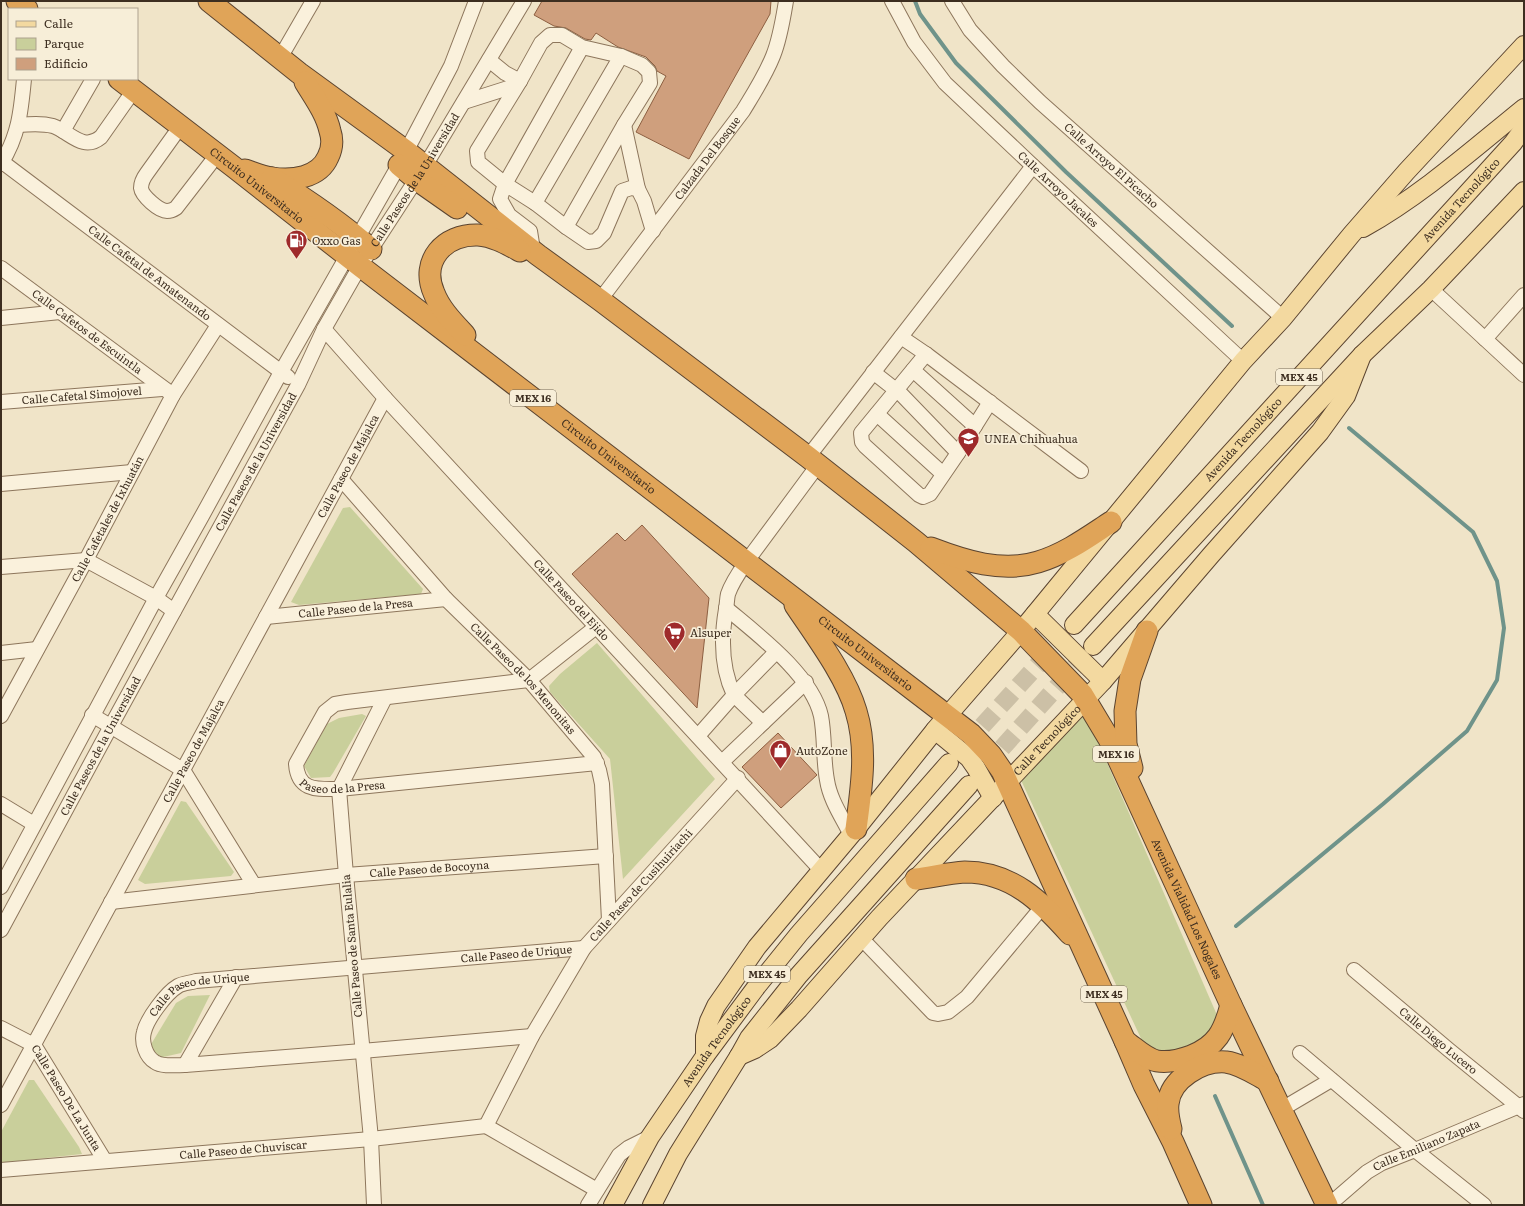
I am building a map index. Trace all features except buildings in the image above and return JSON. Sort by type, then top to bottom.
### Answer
[{"type":"highway","points":[[17,1],[27,8]]},
{"type":"highway","name":"MEX 16","points":[[219,4],[280,58],[421,173],[600,300],[813,461],[916,542],[1022,631]]},
{"type":"highway","points":[[235,168],[271,178],[291,179],[315,172],[327,160],[332,149],[330,130],[315,98],[299,72]]},
{"type":"highway","name":"Circuito Universitario","points":[[126,85],[235,168],[358,252],[510,380],[786,591],[941,723]]},
{"type":"highway","points":[[421,173],[506,244]]},
{"type":"highway","points":[[271,178],[301,196],[358,252]]},
{"type":"highway","points":[[510,380],[449,318],[434,293],[430,281],[430,271],[432,261],[437,253],[446,244],[454,239],[469,235],[493,238],[524,253],[535,253]]},
{"type":"highway","points":[[916,542],[957,558],[988,566],[1011,566],[1038,562],[1069,549],[1111,522]]},
{"type":"highway","points":[[786,591],[844,680],[856,710],[862,740],[863,774],[854,832]]},
{"type":"highway","name":"MEX 45","points":[[1143,811],[1126,744],[1125,711],[1130,680],[1147,630]]},
{"type":"highway","name":"Avenida Vialidad Los Nogales","points":[[1022,631],[1086,699],[1109,739],[1231,1006],[1317,1184],[1336,1203]]},
{"type":"highway","name":"MEX 45","points":[[941,723],[980,743],[1002,771],[1126,1042],[1144,1085],[1173,1142],[1201,1205]]},
{"type":"highway","points":[[916,879],[966,872],[1005,879],[1022,889],[1043,906],[1082,948]]},
{"type":"highway","points":[[1126,1042],[1142,1054],[1156,1061],[1174,1062],[1186,1058],[1209,1047],[1218,1037],[1226,1024],[1231,1006]]},
{"type":"highway","points":[[1173,1142],[1168,1104],[1173,1089],[1185,1075],[1206,1065],[1225,1062],[1238,1065],[1268,1081]]},
{"type":"main road","points":[[705,1056],[705,1036],[709,1021],[716,1006],[757,947],[854,832],[941,723],[1022,631],[1243,362],[1283,318],[1351,235],[1406,172],[1524,45]]},
{"type":"main road","points":[[1351,235],[1392,212],[1421,191],[1524,108]]},
{"type":"main road","name":"Avenida Tecnológico","points":[[1074,625],[1513,143],[1524,128]]},
{"type":"main road","name":"MEX 45","points":[[1093,646],[1362,355],[1431,289],[1524,191]]},
{"type":"main road","name":"MEX 45","points":[[1147,630],[1320,432],[1346,396],[1362,355]]},
{"type":"main road","points":[[1035,614],[1104,681]]},
{"type":"main road","name":"Calle Tecnológico","points":[[739,1056],[755,1049],[770,1039],[799,1009],[916,879],[1104,681],[1147,630]]},
{"type":"main road","points":[[941,723],[976,768],[993,798]]},
{"type":"main road","name":"Avenida Tecnológico","points":[[613,1205],[650,1137],[705,1056],[757,986],[799,934],[949,763]]},
{"type":"main road","name":"MEX 45","points":[[652,1205],[678,1154],[749,1038],[800,975],[969,786]]},
{"type":"street","points":[[280,58],[313,1]]},
{"type":"street","name":"Calle Paseos de la Universidad","points":[[1,930],[298,385],[402,158],[451,66],[476,1]]},
{"type":"street","name":"Calle Paseos de la Universidad","points":[[1,887],[156,598],[281,372],[358,252],[421,173],[524,1]]},
{"type":"street","name":"Calzada Del Bosque","points":[[600,300],[743,111],[760,84],[774,55],[782,26],[786,1]]},
{"type":"street","name":"Calle Arroyo Jacales","points":[[892,1],[914,42],[945,83],[1243,362]]},
{"type":"street","name":"Calle Arroyo El Picacho","points":[[952,1],[970,30],[1008,71],[1040,102],[1283,318]]},
{"type":"street","points":[[566,227],[624,125],[650,83],[649,72],[642,65],[621,56],[582,48],[562,35],[550,35],[541,43],[520,81],[477,151],[478,162],[505,184],[535,203],[566,227],[588,242],[596,241],[604,233],[622,191],[631,188],[638,189]]},
{"type":"street","points":[[535,253],[530,231],[509,215],[500,199],[505,184],[582,48]]},
{"type":"street","points":[[535,203],[621,56]]},
{"type":"street","points":[[489,60],[506,73],[520,81]]},
{"type":"street","points":[[1,162],[18,125],[24,80]]},
{"type":"street","points":[[62,131],[92,80]]},
{"type":"street","points":[[464,102],[508,88],[520,81]]},
{"type":"street","points":[[18,125],[48,125],[84,143],[94,142],[101,137],[126,85]]},
{"type":"street","points":[[624,125],[638,189],[644,201],[653,231]]},
{"type":"street","points":[[180,127],[143,180],[141,187],[143,193],[152,203],[166,211],[176,208],[217,155]]},
{"type":"street","name":"Calle Cafetal de Amatenando","points":[[1,162],[298,385]]},
{"type":"street","points":[[763,723],[734,695],[725,673],[723,653],[724,621],[728,594],[746,561],[873,372],[1033,166]]},
{"type":"street","name":"Calle Cafetos de Escuintla","points":[[1,268],[167,392]]},
{"type":"street","points":[[1431,289],[1524,375]]},
{"type":"street","points":[[1485,339],[1523,298]]},
{"type":"street","points":[[1,318],[60,312]]},
{"type":"street","name":"Calle Cafetales de Ixhuatán","points":[[1,716],[132,472],[167,392],[218,325]]},
{"type":"street","name":"Calle Paseo del Ejido","points":[[324,329],[385,398],[596,627],[738,778],[821,870]]},
{"type":"street","points":[[901,337],[926,354],[1080,471]]},
{"type":"street","points":[[926,354],[861,433],[862,442],[919,495],[926,496],[930,494],[990,402]]},
{"type":"street","points":[[913,370],[975,426]]},
{"type":"street","points":[[873,372],[896,390],[958,453]]},
{"type":"street","name":"Calle Cafetal Simojovel","points":[[1,402],[167,392]]},
{"type":"street","name":"Calle Paseo de Majalca","points":[[1,1104],[385,398]]},
{"type":"street","points":[[876,414],[943,474]]},
{"type":"street","points":[[1,484],[132,472]]},
{"type":"street","name":"Calle Paseo de los Menonitas","points":[[341,479],[446,599],[529,680],[586,746],[597,763],[602,784],[609,920]]},
{"type":"street","points":[[1,568],[86,560],[156,598],[174,611]]},
{"type":"street","name":"Calle Paseo de la Presa","points":[[266,617],[446,599]]},
{"type":"street","points":[[726,608],[776,652],[806,682],[821,715],[827,780],[831,795],[854,832]]},
{"type":"street","points":[[529,680],[596,627]]},
{"type":"street","points":[[1,653],[37,649]]},
{"type":"street","points":[[698,736],[734,695],[776,652]]},
{"type":"street","name":"Paseo de la Presa","points":[[529,680],[335,704],[325,712],[296,764],[300,780],[312,789],[339,789],[597,763]]},
{"type":"street","points":[[722,762],[806,682]]},
{"type":"street","points":[[339,789],[385,698]]},
{"type":"street","points":[[92,716],[111,726],[182,770],[254,885]]},
{"type":"street","name":"Calle Paseo de Cusihuiriachi","points":[[486,1126],[532,1036],[584,948],[738,778]]},
{"type":"street","name":"Calle Paseo de Santa Eulalia","points":[[339,789],[371,1140],[374,1205]]},
{"type":"street","points":[[1,804],[34,824]]},
{"type":"street","name":"Calle Paseo de Bocoyna","points":[[111,902],[346,875],[606,856]]},
{"type":"street","points":[[862,939],[932,1013],[943,1014],[948,1012],[967,997],[1043,906]]},
{"type":"street","name":"Calle Paseo de Urique","points":[[532,1036],[185,1065],[160,1064],[155,1062],[150,1058],[143,1042],[144,1032],[152,1015],[165,997],[180,985],[196,981],[584,948]]},
{"type":"street","name":"Calle Diego Lucero","points":[[1354,970],[1449,1050],[1522,1107]]},
{"type":"street","points":[[185,1065],[236,978]]},
{"type":"street","name":"Calle Paseo De La Junta","points":[[1,1028],[34,1044],[105,1161]]},
{"type":"street","points":[[1300,1053],[1484,1205]]},
{"type":"street","points":[[1282,1109],[1332,1080]]},
{"type":"street","name":"Calle Emiliano Zapata","points":[[1336,1203],[1367,1172],[1382,1163],[1522,1107]]},
{"type":"street","points":[[486,1126],[596,1190]]},
{"type":"street","name":"Calle Paseo de Chuvíscar","points":[[1,1170],[371,1140],[486,1126]]},
{"type":"street","points":[[588,1205],[618,1155],[650,1137]]},
{"type":"green space","points":[[350,507],[423,589],[421,594],[299,605],[291,602],[343,508]]},
{"type":"green space","points":[[597,643],[715,779],[623,879],[610,759],[550,692],[549,686],[560,674]]},
{"type":"green space","points":[[1084,710],[1217,1015],[1213,1033],[1200,1045],[1162,1057],[1144,1045],[1020,778]]},
{"type":"green space","points":[[362,714],[366,716],[330,777],[311,778],[304,766],[327,724],[339,718]]},
{"type":"green space","points":[[181,801],[186,802],[234,872],[231,876],[145,884],[138,880]]},
{"type":"green space","points":[[210,995],[181,1053],[159,1058],[150,1046],[176,1003],[188,996]]},
{"type":"green space","points":[[29,1080],[34,1080],[79,1147],[82,1154],[1,1163],[1,1132]]},
{"type":"waterway","points":[[915,1],[920,14],[956,63],[1066,172],[1232,326]]},
{"type":"waterway","points":[[1236,926],[1383,804],[1467,731],[1497,680],[1504,628],[1497,581],[1473,532],[1349,428]]},
{"type":"waterway","points":[[1215,1096],[1263,1205]]},
{"type":"tunnel","points":[[964,746],[1074,625]]},
{"type":"tunnel","points":[[984,768],[1091,649]]},
{"type":"place","name":"Oxxo Gas","points":[[296,260]]},
{"type":"place","name":"UNEA Chihuahua","points":[[969,458]]},
{"type":"place","name":"Alsuper","points":[[674,652]]},
{"type":"place","name":"AutoZone","points":[[780,770]]}]
